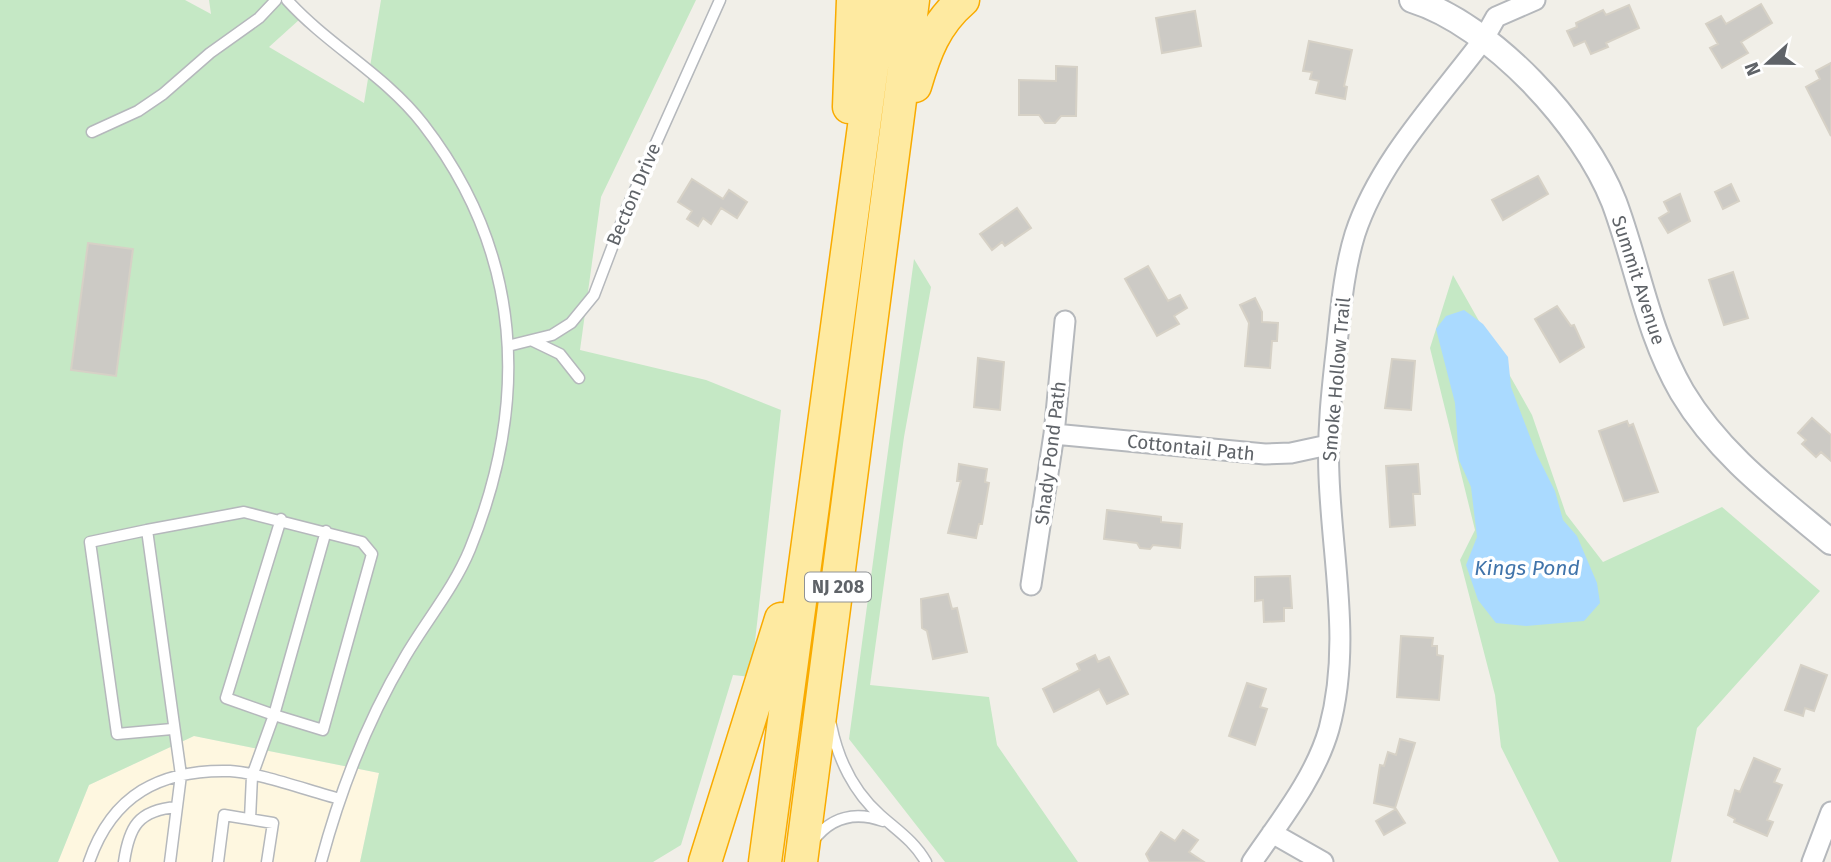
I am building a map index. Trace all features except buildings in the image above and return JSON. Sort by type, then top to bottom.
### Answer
[{"type":"highway","points":[[834,354],[853,0]]},
{"type":"highway","name":"NJ 208","points":[[765,862],[881,0]]},
{"type":"highway","name":"NJ 208","points":[[801,862],[875,311],[913,0]]},
{"type":"highway","points":[[875,311],[915,86],[935,32],[946,14],[963,0]]},
{"type":"highway","points":[[705,862],[760,694],[815,486]]},
{"type":"street","name":"Summit Avenue","points":[[1412,0],[1451,16]]},
{"type":"street","name":"Summit Avenue","points":[[1432,0],[1533,83],[1575,131],[1597,166],[1614,202],[1649,321],[1664,359],[1704,425],[1748,473],[1831,542]]},
{"type":"street","name":"Smoke Hollow Trail","points":[[1252,862],[1321,752],[1334,701],[1340,606],[1328,444],[1342,299],[1356,233],[1386,169],[1483,40],[1496,17],[1535,0]]},
{"type":"street","name":"Shady Pond Path","points":[[1031,585],[1054,434],[1065,321]]},
{"type":"street","name":"Cottontail Path","points":[[1054,434],[1265,454],[1291,453],[1328,444]]},
{"type":"street","points":[[1812,862],[1831,812]]},
{"type":"street","points":[[1272,833],[1323,862]]},
{"type":"lane","points":[[92,132],[138,111],[163,94],[210,53],[259,18],[275,0]]},
{"type":"lane","points":[[287,0],[305,20],[387,83],[423,124],[458,176],[489,245],[506,316],[510,391],[499,463],[470,549],[389,686],[340,799],[321,862]]},
{"type":"lane","name":"Becton Drive","points":[[508,346],[552,335],[572,323],[594,295],[627,208],[720,0]]},
{"type":"lane","points":[[533,341],[560,354],[579,378]]},
{"type":"lane","points":[[172,729],[117,734],[90,542],[244,512],[281,519],[362,542],[372,554],[323,730],[226,698],[281,519]]},
{"type":"lane","points":[[147,530],[172,729],[181,775],[170,862]]},
{"type":"lane","points":[[250,818],[252,776],[274,715],[326,531]]},
{"type":"lane","points":[[825,689],[832,731],[845,769],[866,800],[890,824],[906,835],[926,862]]},
{"type":"lane","points":[[89,862],[98,835],[114,810],[143,790],[181,775],[232,771],[340,799]]},
{"type":"lane","points":[[124,862],[128,835],[135,825],[149,814],[177,807]]},
{"type":"lane","points":[[218,862],[224,815],[273,823],[267,862]]},
{"type":"lane","points":[[801,862],[816,838],[835,822],[860,816],[890,824]]},
{"type":"shaded area","points":[[194,736],[379,773],[360,862],[58,862],[89,785]]},
{"type":"green space","points":[[0,0],[185,0],[211,14],[209,0],[288,0],[300,19],[269,47],[364,103],[381,0],[696,0],[601,197],[580,350],[706,380],[781,410],[751,677],[733,675],[681,845],[653,862],[360,862],[379,773],[194,736],[89,785],[58,862],[0,862]]},
{"type":"green space","points":[[914,259],[931,287],[904,437],[870,685],[989,697],[997,745],[1078,862],[945,862],[849,739]]},
{"type":"green space","points":[[1453,275],[1532,415],[1566,514],[1603,562],[1722,507],[1820,591],[1697,728],[1671,862],[1559,862],[1501,747],[1495,695],[1460,560],[1475,530],[1430,348]]},
{"type":"water","name":"Kings Pond","points":[[1464,310],[1483,324],[1508,357],[1511,387],[1537,455],[1555,491],[1563,520],[1577,536],[1597,583],[1600,603],[1584,621],[1526,626],[1496,623],[1478,600],[1466,565],[1477,537],[1471,487],[1459,460],[1455,403],[1436,329],[1446,316]]}]
